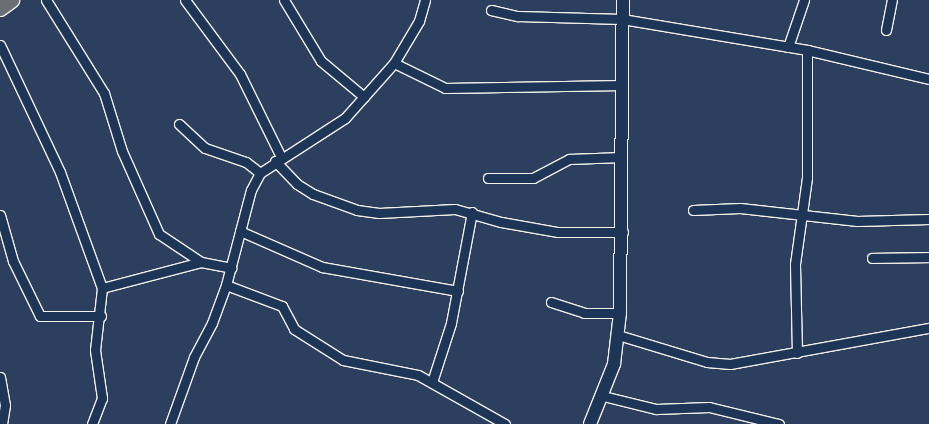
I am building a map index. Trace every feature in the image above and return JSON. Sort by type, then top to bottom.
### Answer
[{"type":"highway","points":[[0,8],[11,0]]},
{"type":"street","points":[[46,0],[104,93],[126,160],[159,234],[201,262],[231,268]]},
{"type":"street","points":[[185,0],[240,74],[278,159],[297,184],[313,194],[357,210],[379,213],[442,208],[472,212],[501,222],[558,232],[623,232]]},
{"type":"street","points":[[284,0],[320,61],[364,97]]},
{"type":"street","points":[[170,424],[194,357],[212,323],[226,285],[251,190],[260,173],[278,159],[345,118],[364,97],[394,63],[419,21],[425,2],[415,0]]},
{"type":"street","points":[[590,424],[603,396],[614,364],[620,313],[623,232],[623,0]]},
{"type":"street","points":[[788,47],[804,0]]},
{"type":"street","points":[[886,30],[892,0]]},
{"type":"street","points":[[491,10],[518,16],[622,19],[807,50],[929,79]]},
{"type":"street","points":[[0,46],[60,172],[102,288],[101,316],[95,350],[102,398],[92,424]]},
{"type":"street","points":[[797,352],[795,264],[800,216],[807,177],[807,50]]},
{"type":"street","points":[[394,63],[445,88],[623,85]]},
{"type":"street","points":[[179,124],[205,148],[246,162],[260,173]]},
{"type":"street","points":[[488,178],[533,178],[569,160],[622,157]]},
{"type":"street","points":[[692,210],[740,208],[857,221],[929,219]]},
{"type":"street","points":[[432,382],[458,291],[472,212]]},
{"type":"street","points":[[0,215],[13,261],[40,316],[101,316]]},
{"type":"street","points":[[240,231],[322,267],[458,291]]},
{"type":"street","points":[[872,258],[929,257]]},
{"type":"street","points":[[102,288],[201,262]]},
{"type":"street","points":[[226,285],[282,306],[294,329],[343,360],[412,373],[432,382],[506,424]]},
{"type":"street","points":[[551,302],[584,313],[620,313]]},
{"type":"street","points":[[618,335],[707,362],[730,364],[929,328]]},
{"type":"street","points":[[0,377],[5,405],[2,420]]},
{"type":"street","points":[[603,396],[656,409],[710,407],[779,424]]}]
